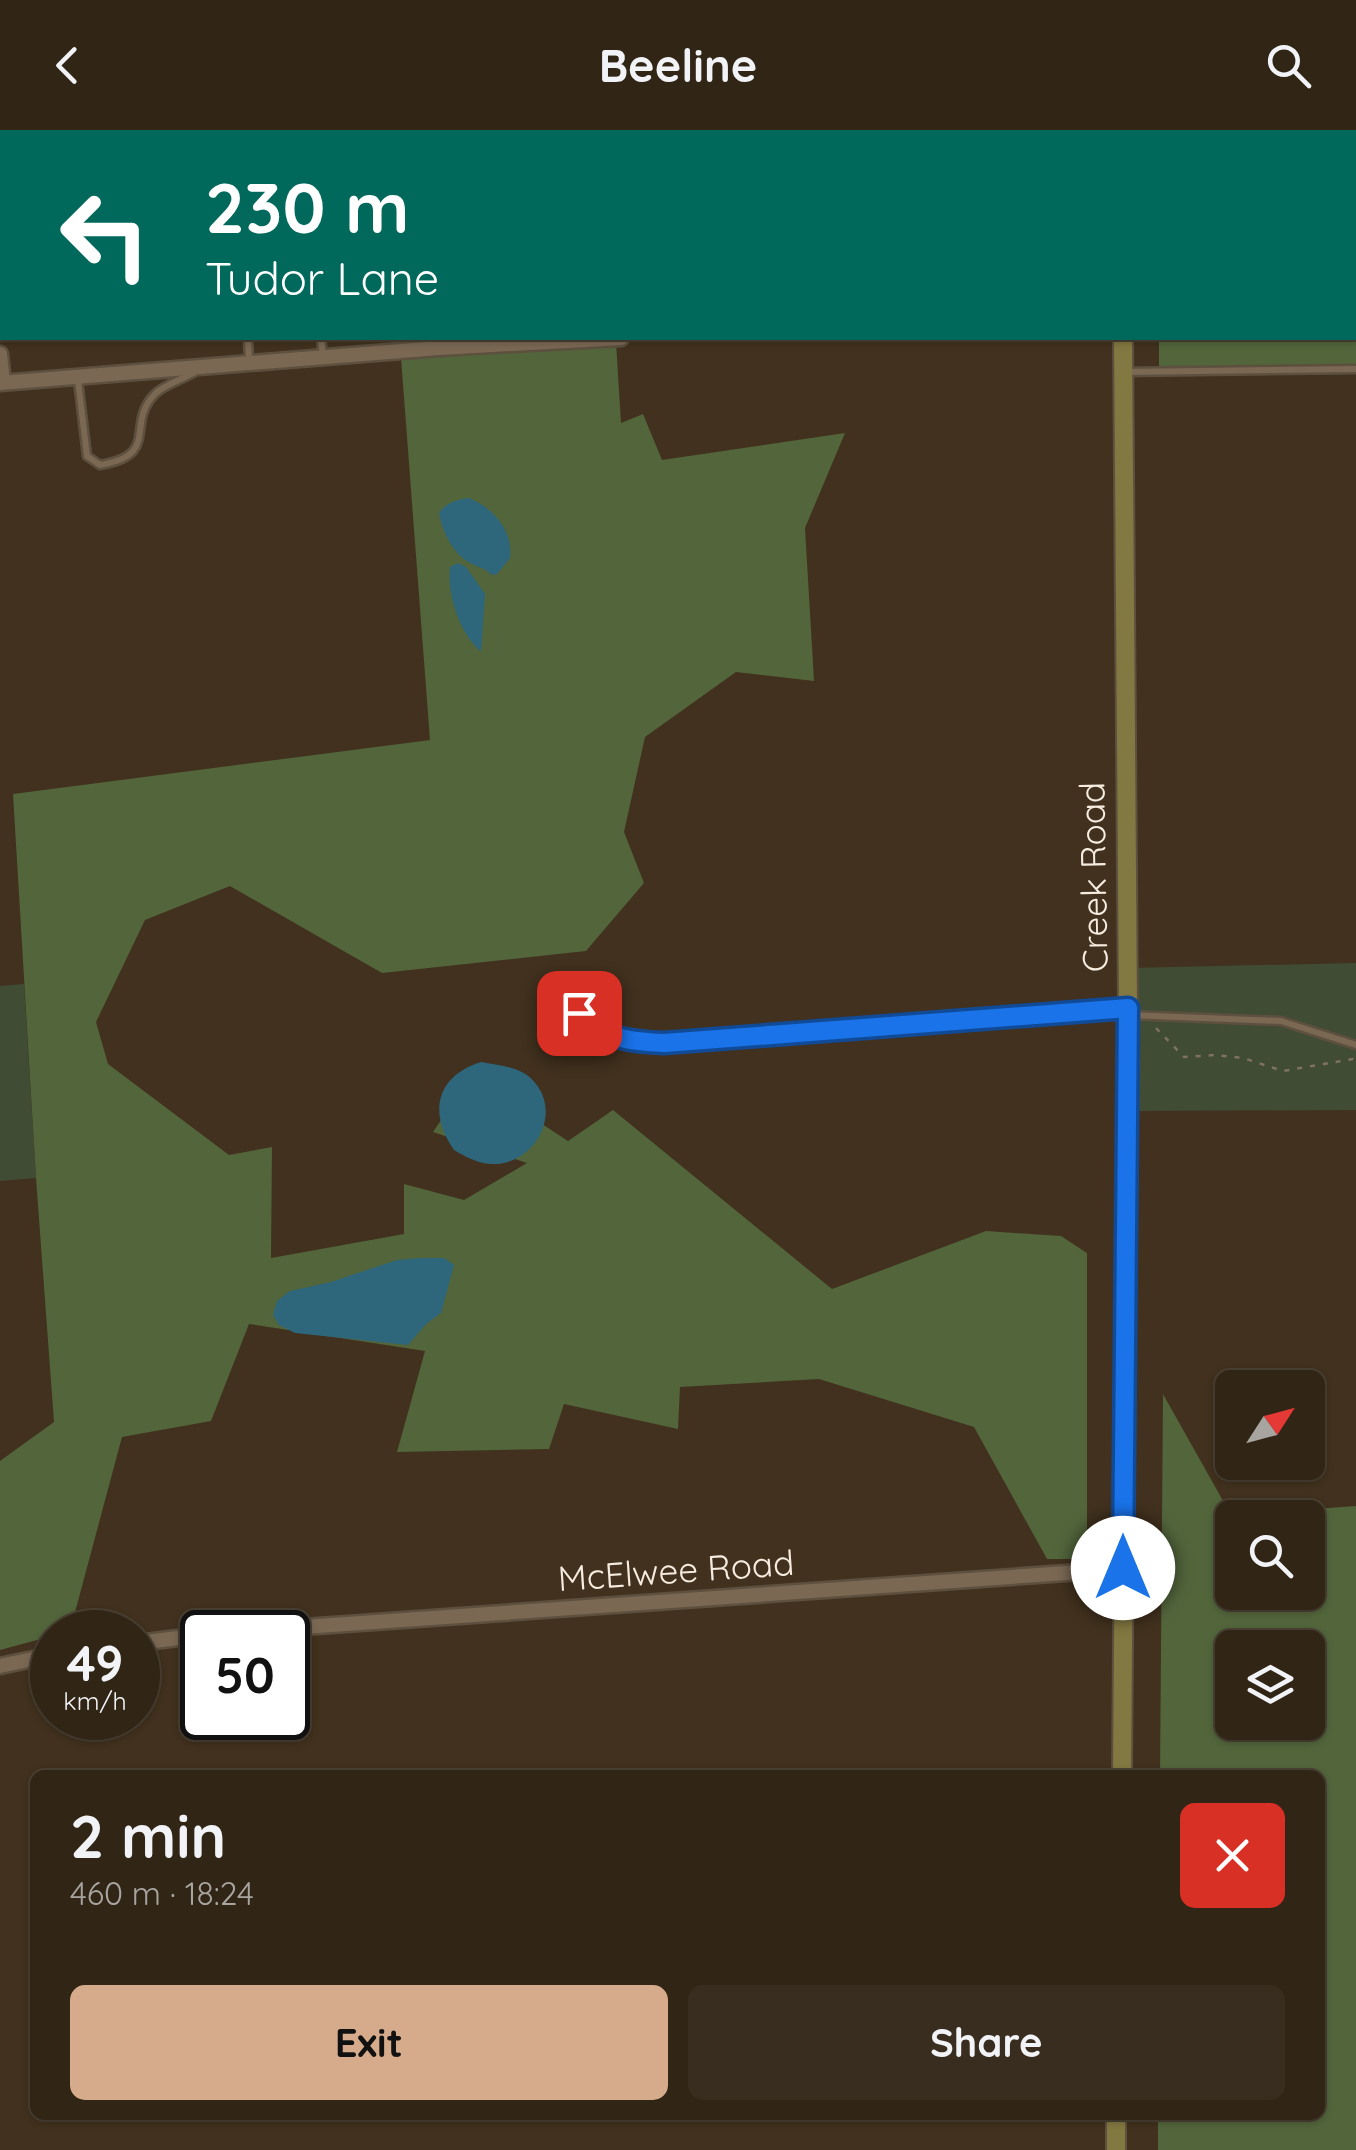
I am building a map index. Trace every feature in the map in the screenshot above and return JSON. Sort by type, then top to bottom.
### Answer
[{"type":"main road","name":"Creek Road","points":[[1122,1770],[1128,1012],[1123,340]]},
{"type":"main road","points":[[1116,2120],[1116,2150]]},
{"type":"street","points":[[0,354],[1,383],[589,340]]},
{"type":"street","points":[[579,1013],[608,1036],[664,1043],[1128,1012]]},
{"type":"street","name":"McElwee Road","points":[[310,1627],[1123,1568]]},
{"type":"street","points":[[0,1666],[30,1659]]},
{"type":"lane","points":[[248,340],[249,362]]},
{"type":"lane","points":[[320,340],[322,357]]},
{"type":"lane","points":[[78,376],[87,456],[100,465],[131,455],[138,445],[145,410],[155,393],[203,366]]},
{"type":"lane","points":[[1123,372],[1353,369],[1356,378]]},
{"type":"lane","points":[[1128,1012],[1281,1021],[1356,1045]]},
{"type":"path","points":[[1155,1027],[1184,1057],[1243,1058],[1283,1071],[1353,1058],[1356,1061]]},
{"type":"green space","points":[[1159,340],[1356,340],[1356,366],[1159,376]]},
{"type":"green space","points":[[616,342],[621,423],[643,414],[662,460],[845,433],[805,528],[814,681],[736,672],[645,737],[624,832],[644,883],[586,951],[382,973],[230,886],[145,920],[96,1022],[108,1064],[229,1155],[272,1147],[271,1258],[404,1234],[404,1184],[464,1200],[527,1163],[433,1132],[470,1077],[568,1141],[613,1110],[832,1289],[986,1231],[1061,1236],[1087,1253],[1087,1559],[1047,1559],[974,1427],[819,1379],[680,1387],[678,1429],[564,1404],[549,1449],[397,1452],[425,1351],[249,1324],[211,1421],[122,1437],[76,1610],[30,1610],[30,1642],[0,1650],[0,1461],[54,1422],[13,794],[430,740],[401,358]]},
{"type":"green space","points":[[1356,963],[1356,1110],[1127,1111],[1127,968]]},
{"type":"green space","points":[[24,984],[36,1178],[0,1181],[0,986]]},
{"type":"green space","points":[[1163,1394],[1223,1500],[1215,1500],[1215,1610],[1325,1610],[1325,1508],[1356,1506],[1356,2150],[1158,2150],[1158,2120],[1325,2120],[1325,1770],[1160,1770]]},
{"type":"water","points":[[469,498],[493,514],[505,529],[510,558],[497,574],[464,559],[443,527],[439,513],[452,502]]},
{"type":"water","points":[[458,563],[466,567],[485,594],[481,652],[461,625],[453,602],[450,567]]},
{"type":"water","points":[[481,1062],[527,1075],[545,1104],[540,1136],[517,1158],[501,1163],[479,1162],[454,1150],[441,1123],[439,1110],[446,1086],[454,1076]]},
{"type":"water","points":[[444,1258],[454,1265],[441,1313],[408,1345],[295,1333],[279,1325],[273,1315],[277,1301],[290,1291],[397,1260]]},
{"type":"route","points":[[579,1013],[608,1036],[664,1043],[1128,1008],[1123,1568]]}]
